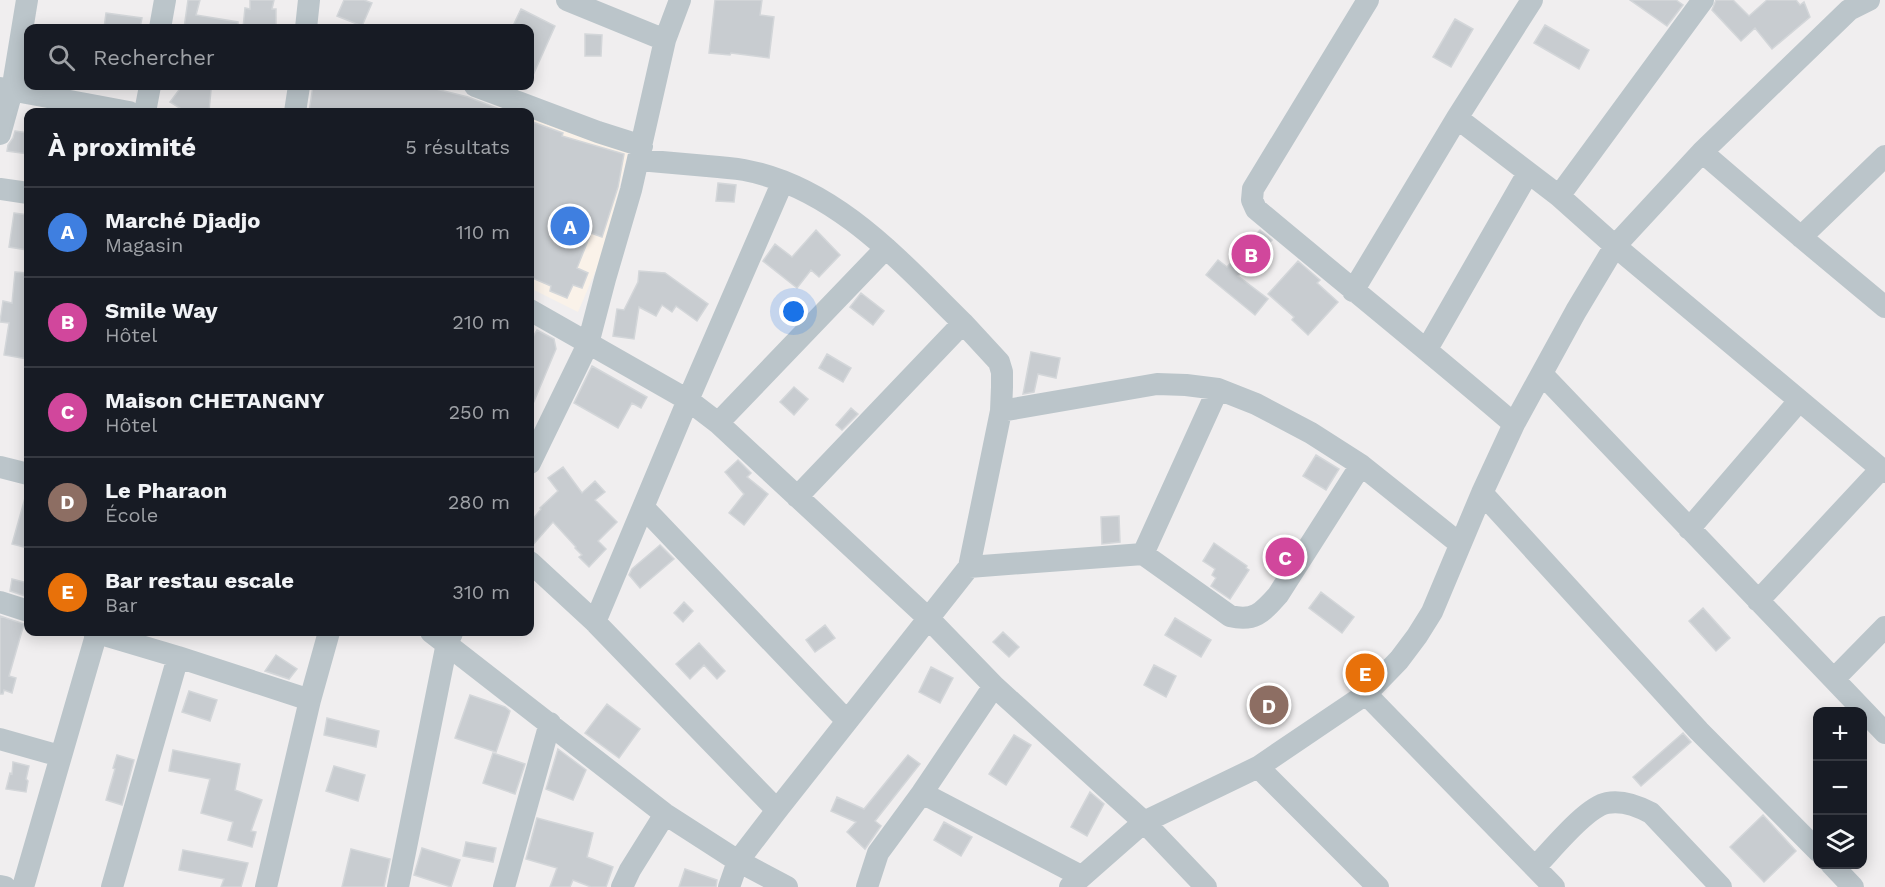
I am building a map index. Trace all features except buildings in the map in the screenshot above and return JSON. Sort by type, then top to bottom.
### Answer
[{"type":"street","points":[[0,134],[6,89],[27,0]]},
{"type":"street","points":[[161,24],[165,0]]},
{"type":"street","points":[[309,0],[311,24]]},
{"type":"street","points":[[567,0],[665,40]]},
{"type":"street","points":[[534,455],[588,344],[640,153],[665,40],[680,0]]},
{"type":"street","points":[[1368,0],[1253,189],[1252,200],[1256,209],[1353,291],[1427,349],[1514,424]]},
{"type":"street","points":[[1353,291],[1457,118],[1532,0]]},
{"type":"street","points":[[1559,196],[1703,0]]},
{"type":"street","points":[[922,793],[1076,882],[1144,822],[1258,767],[1366,694],[1399,660],[1432,612],[1514,424],[1615,246],[1702,152],[1850,10],[1869,0]]},
{"type":"street","points":[[6,89],[108,108]]},
{"type":"street","points":[[146,108],[149,90]]},
{"type":"street","points":[[296,108],[298,90]]},
{"type":"street","points":[[486,90],[534,108]]},
{"type":"street","points":[[534,108],[598,132],[640,153],[744,170],[783,181],[816,196],[860,226],[886,248],[963,323],[999,362],[1002,372],[1001,411],[969,567],[846,720],[738,861],[729,887]]},
{"type":"street","points":[[1457,118],[1559,196],[1615,246],[1883,470],[1758,601]]},
{"type":"street","points":[[1702,152],[1885,307]]},
{"type":"street","points":[[1801,237],[1881,166]]},
{"type":"street","points":[[1427,349],[1528,173]]},
{"type":"street","points":[[595,622],[783,181]]},
{"type":"street","points":[[0,189],[24,193]]},
{"type":"street","points":[[718,423],[886,248]]},
{"type":"street","points":[[534,312],[688,400],[718,423],[929,619],[994,686],[1144,822],[1206,887]]},
{"type":"street","points":[[797,497],[963,323]]},
{"type":"street","points":[[1542,374],[1885,733]]},
{"type":"street","points":[[1001,411],[1157,384],[1218,389],[1256,404],[1311,433],[1361,465],[1460,544]]},
{"type":"street","points":[[1143,554],[1218,389]]},
{"type":"street","points":[[1689,530],[1799,401]]},
{"type":"street","points":[[969,567],[1143,554],[1230,616],[1243,619],[1257,615],[1266,609],[1278,595],[1361,465]]},
{"type":"street","points":[[0,467],[24,473]]},
{"type":"street","points":[[1482,493],[1699,731],[1813,846]]},
{"type":"street","points":[[644,508],[846,720]]},
{"type":"street","points":[[534,566],[595,622],[777,810]]},
{"type":"street","points":[[0,602],[24,610]]},
{"type":"street","points":[[1834,680],[1885,627]]},
{"type":"street","points":[[23,887],[95,636]]},
{"type":"street","points":[[109,636],[310,700]]},
{"type":"street","points":[[266,887],[310,700],[328,636]]},
{"type":"street","points":[[398,887],[444,636]]},
{"type":"street","points":[[445,636],[665,814],[738,861],[787,887]]},
{"type":"street","points":[[112,887],[178,657]]},
{"type":"street","points":[[867,887],[878,853],[922,793],[994,686]]},
{"type":"street","points":[[1366,694],[1554,887]]},
{"type":"street","points":[[504,887],[550,723]]},
{"type":"street","points":[[0,739],[60,756]]},
{"type":"street","points":[[1258,767],[1378,887]]},
{"type":"street","points":[[1535,867],[1591,810],[1607,803],[1622,803],[1651,813],[1721,887]]},
{"type":"street","points":[[622,887],[665,814]]},
{"type":"street","points":[[1836,869],[1853,887]]},
{"type":"street","points":[[0,886],[5,887]]},
{"type":"shaded area","points":[[534,116],[629,149],[602,256],[578,312],[534,290]]},
{"type":"place","name":"Marché Djadjo","points":[[570,226]]},
{"type":"place","name":"Smile Way","points":[[1251,254]]},
{"type":"place","name":"Maison CHETANGNY","points":[[1285,557]]},
{"type":"place","name":"Bar restau escale","points":[[1365,673]]},
{"type":"place","name":"Le Pharaon","points":[[1269,705]]}]
